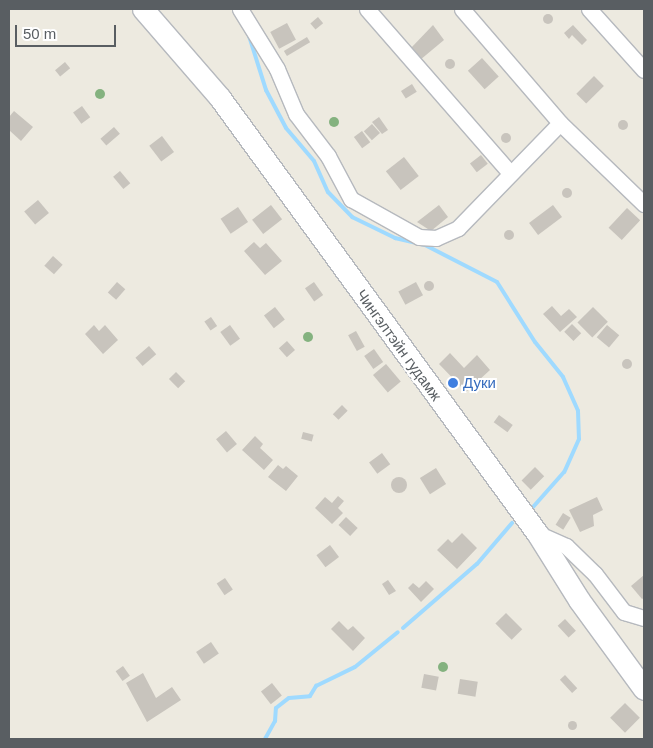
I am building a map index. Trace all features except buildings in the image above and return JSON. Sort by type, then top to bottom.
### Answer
[{"type":"main road","name":"Чингэлтэйн гудамж","points":[[143,9],[220,98],[537,533],[578,600],[644,689]]},
{"type":"street","points":[[240,9],[277,69],[296,114],[328,156],[351,199],[419,237],[436,238],[458,228],[560,123]]},
{"type":"street","points":[[367,9],[510,173]]},
{"type":"street","points":[[462,9],[560,123],[644,204]]},
{"type":"street","points":[[589,9],[644,70]]},
{"type":"street","points":[[537,533],[566,546],[595,574],[624,612],[644,618]]},
{"type":"waterway","points":[[249,36],[266,90],[286,128],[314,161],[328,192],[352,217],[395,238],[425,245],[497,282],[535,342],[563,377],[578,411],[579,439],[564,472],[533,507]]},
{"type":"waterway","points":[[403,628],[477,564],[512,523]]},
{"type":"waterway","points":[[265,739],[275,721],[276,708],[289,698],[310,696],[316,686],[355,667],[398,632]]},
{"type":"place","name":"Дуки","points":[[453,383]]}]
